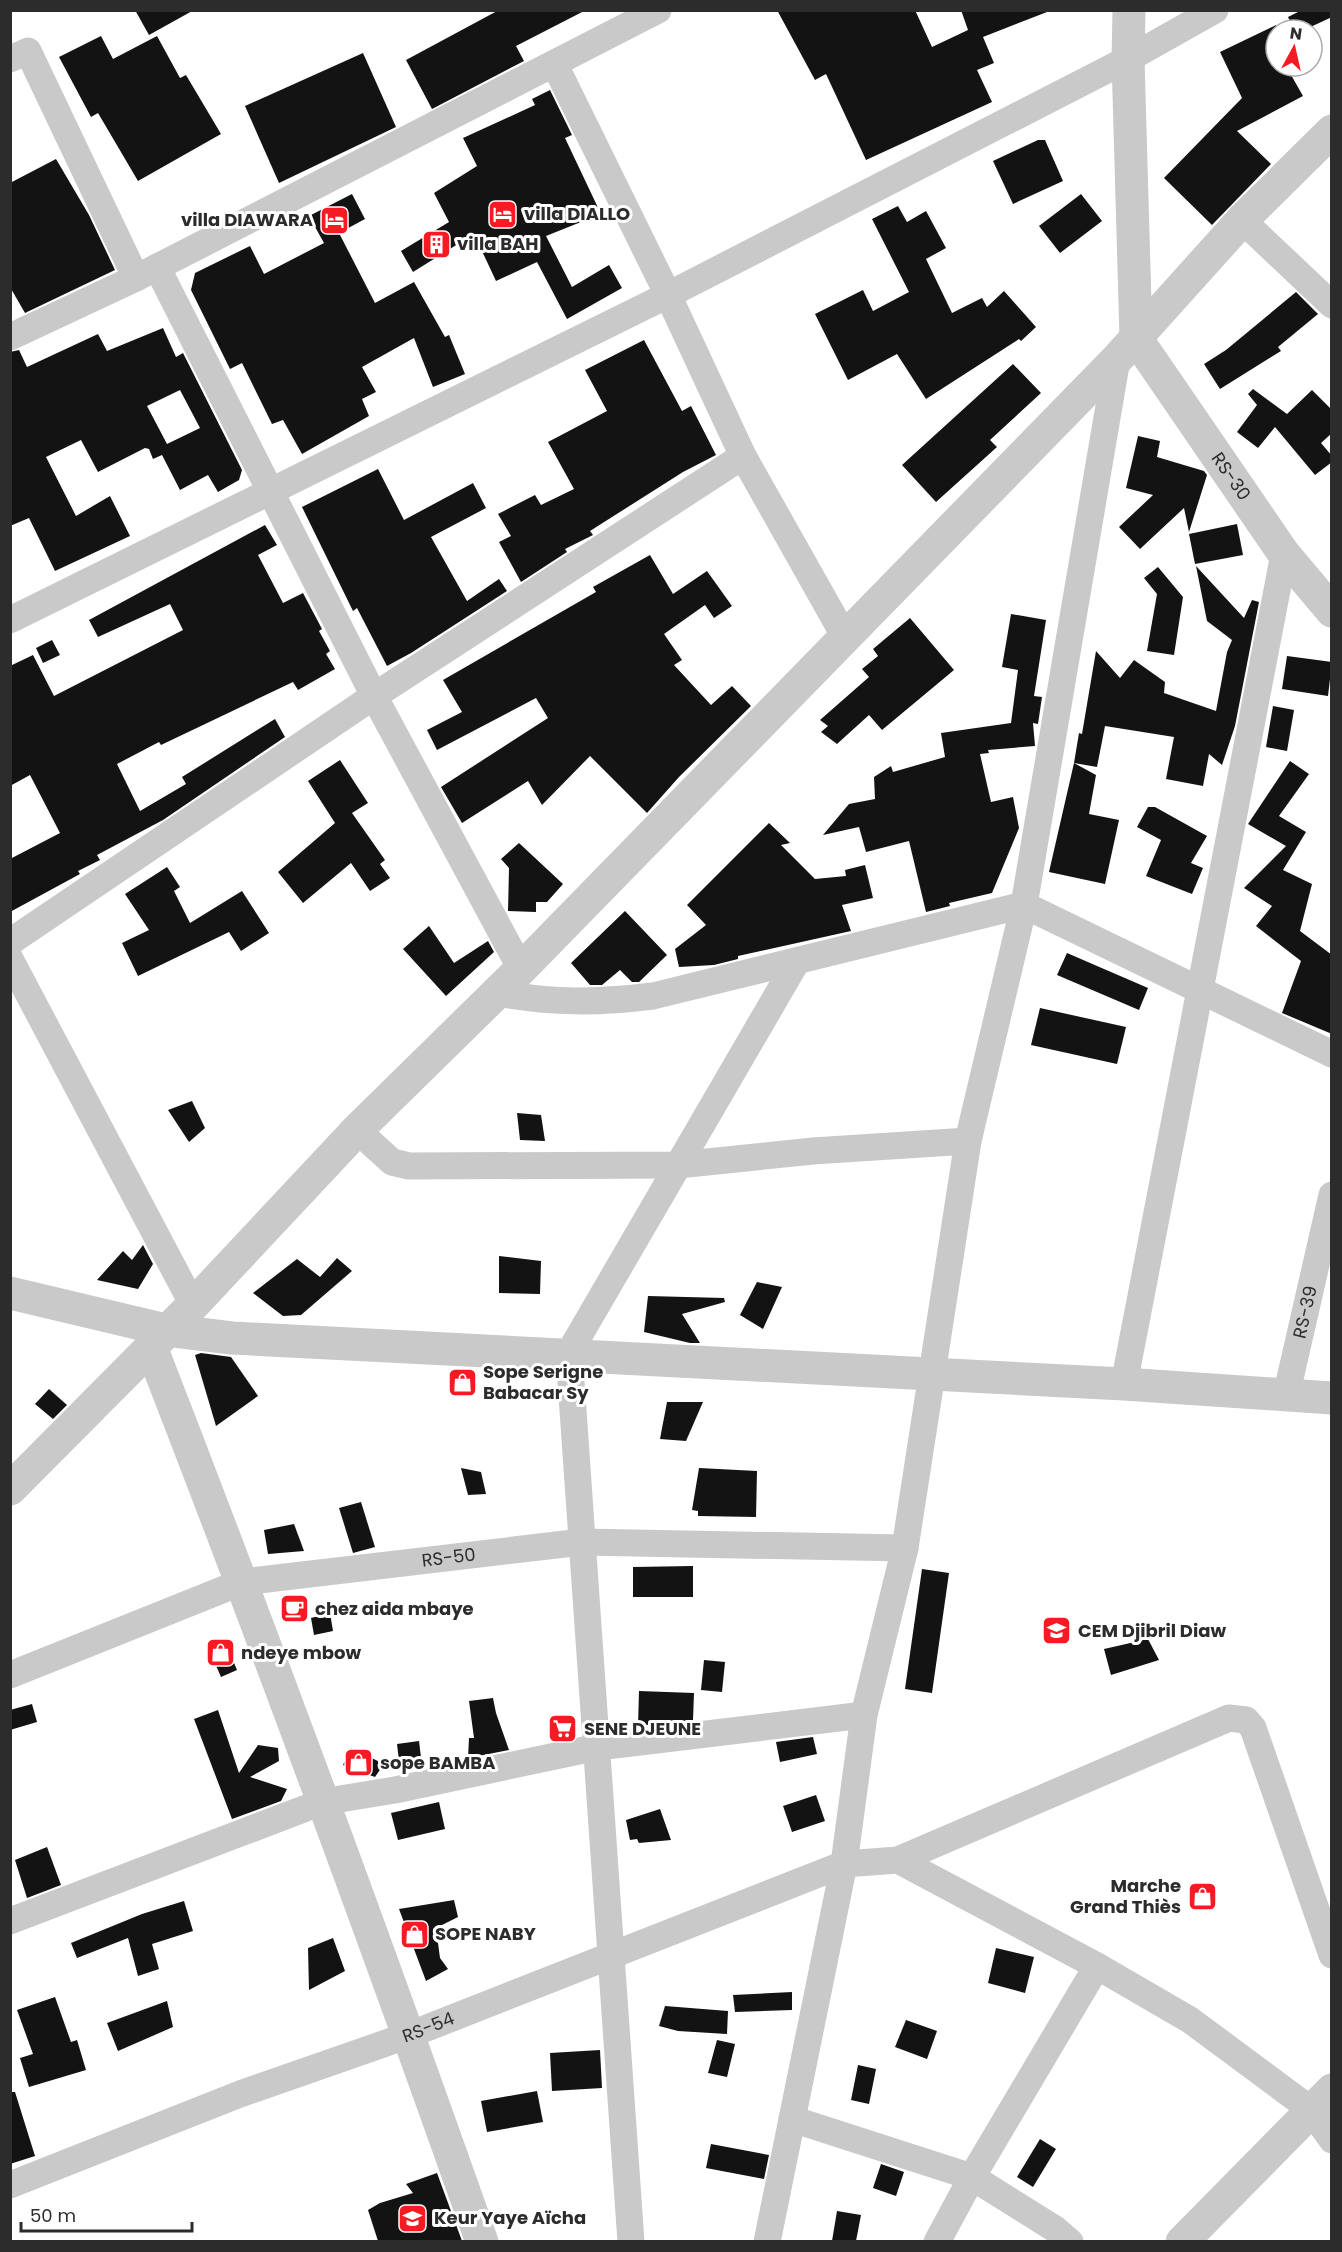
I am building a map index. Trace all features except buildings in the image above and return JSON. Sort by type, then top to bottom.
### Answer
[{"type":"street","points":[[10,337],[146,272],[555,65],[658,10]]},
{"type":"street","points":[[766,2241],[844,1864],[864,1715],[906,1548],[968,1141],[1024,905],[1127,348],[1129,10]]},
{"type":"street","points":[[10,620],[668,295],[1128,59],[1215,10]]},
{"type":"street","points":[[10,59],[28,51],[146,272],[269,491],[374,696],[521,969]]},
{"type":"street","points":[[555,65],[668,295],[743,456],[845,637]]},
{"type":"street","points":[[10,1489],[193,1305],[357,1130],[521,969],[1127,348],[1242,220],[1332,131]]},
{"type":"street","points":[[1242,220],[1332,305]]},
{"type":"street","name":"RS-30","points":[[1127,348],[1284,554],[1332,611]]},
{"type":"street","points":[[10,942],[374,696],[743,456]]},
{"type":"street","points":[[1124,1384],[1284,554]]},
{"type":"street","points":[[497,993],[546,1002],[599,1003],[653,996],[1024,905],[1332,1054]]},
{"type":"street","points":[[10,959],[193,1305]]},
{"type":"street","points":[[631,2241],[569,1353],[796,961]]},
{"type":"street","points":[[357,1130],[392,1162],[409,1166],[678,1165],[813,1151],[968,1141]]},
{"type":"street","name":"RS-39","points":[[1286,1396],[1331,1197]]},
{"type":"street","points":[[10,1293],[159,1338],[569,1353],[1332,1398]]},
{"type":"street","points":[[159,1338],[242,1582],[409,2035],[482,2241]]},
{"type":"street","name":"RS-50","points":[[10,1675],[242,1582],[582,1542],[906,1548]]},
{"type":"street","points":[[10,1921],[322,1802],[395,1790],[598,1747],[864,1715]]},
{"type":"street","points":[[898,1860],[1229,1719],[1246,1720],[1253,1728],[1332,1955]]},
{"type":"street","points":[[898,1860],[1097,1966],[1321,2100],[1332,2140]]},
{"type":"street","name":"RS-54","points":[[10,2185],[240,2094],[409,2035],[844,1864],[898,1860]]},
{"type":"street","points":[[937,2241],[972,2177],[1097,1966]]},
{"type":"street","points":[[1182,2241],[1321,2100]]},
{"type":"street","points":[[792,2119],[972,2177],[1056,2229],[1070,2241]]},
{"type":"place","name":"villa DIALLO","points":[[503,214]]},
{"type":"place","name":"villa DIAWARA","points":[[334,220]]},
{"type":"place","name":"villa BAH","points":[[436,244]]},
{"type":"place","name":"Sope Serigne Babacar Sy","points":[[462,1382]]},
{"type":"place","name":"chez aida mbaye","points":[[294,1609]]},
{"type":"place","name":"CEM Djibril Diaw","points":[[1057,1631]]},
{"type":"place","name":"ndeye mbow","points":[[220,1653]]},
{"type":"place","name":"SENE DJEUNE","points":[[563,1729]]},
{"type":"place","name":"sope BAMBA","points":[[359,1763]]},
{"type":"place","name":"Marche Grand Thiès","points":[[1202,1896]]},
{"type":"place","name":"SOPE NABY","points":[[414,1934]]},
{"type":"place","name":"Keur Yaye Aïcha","points":[[413,2218]]}]
